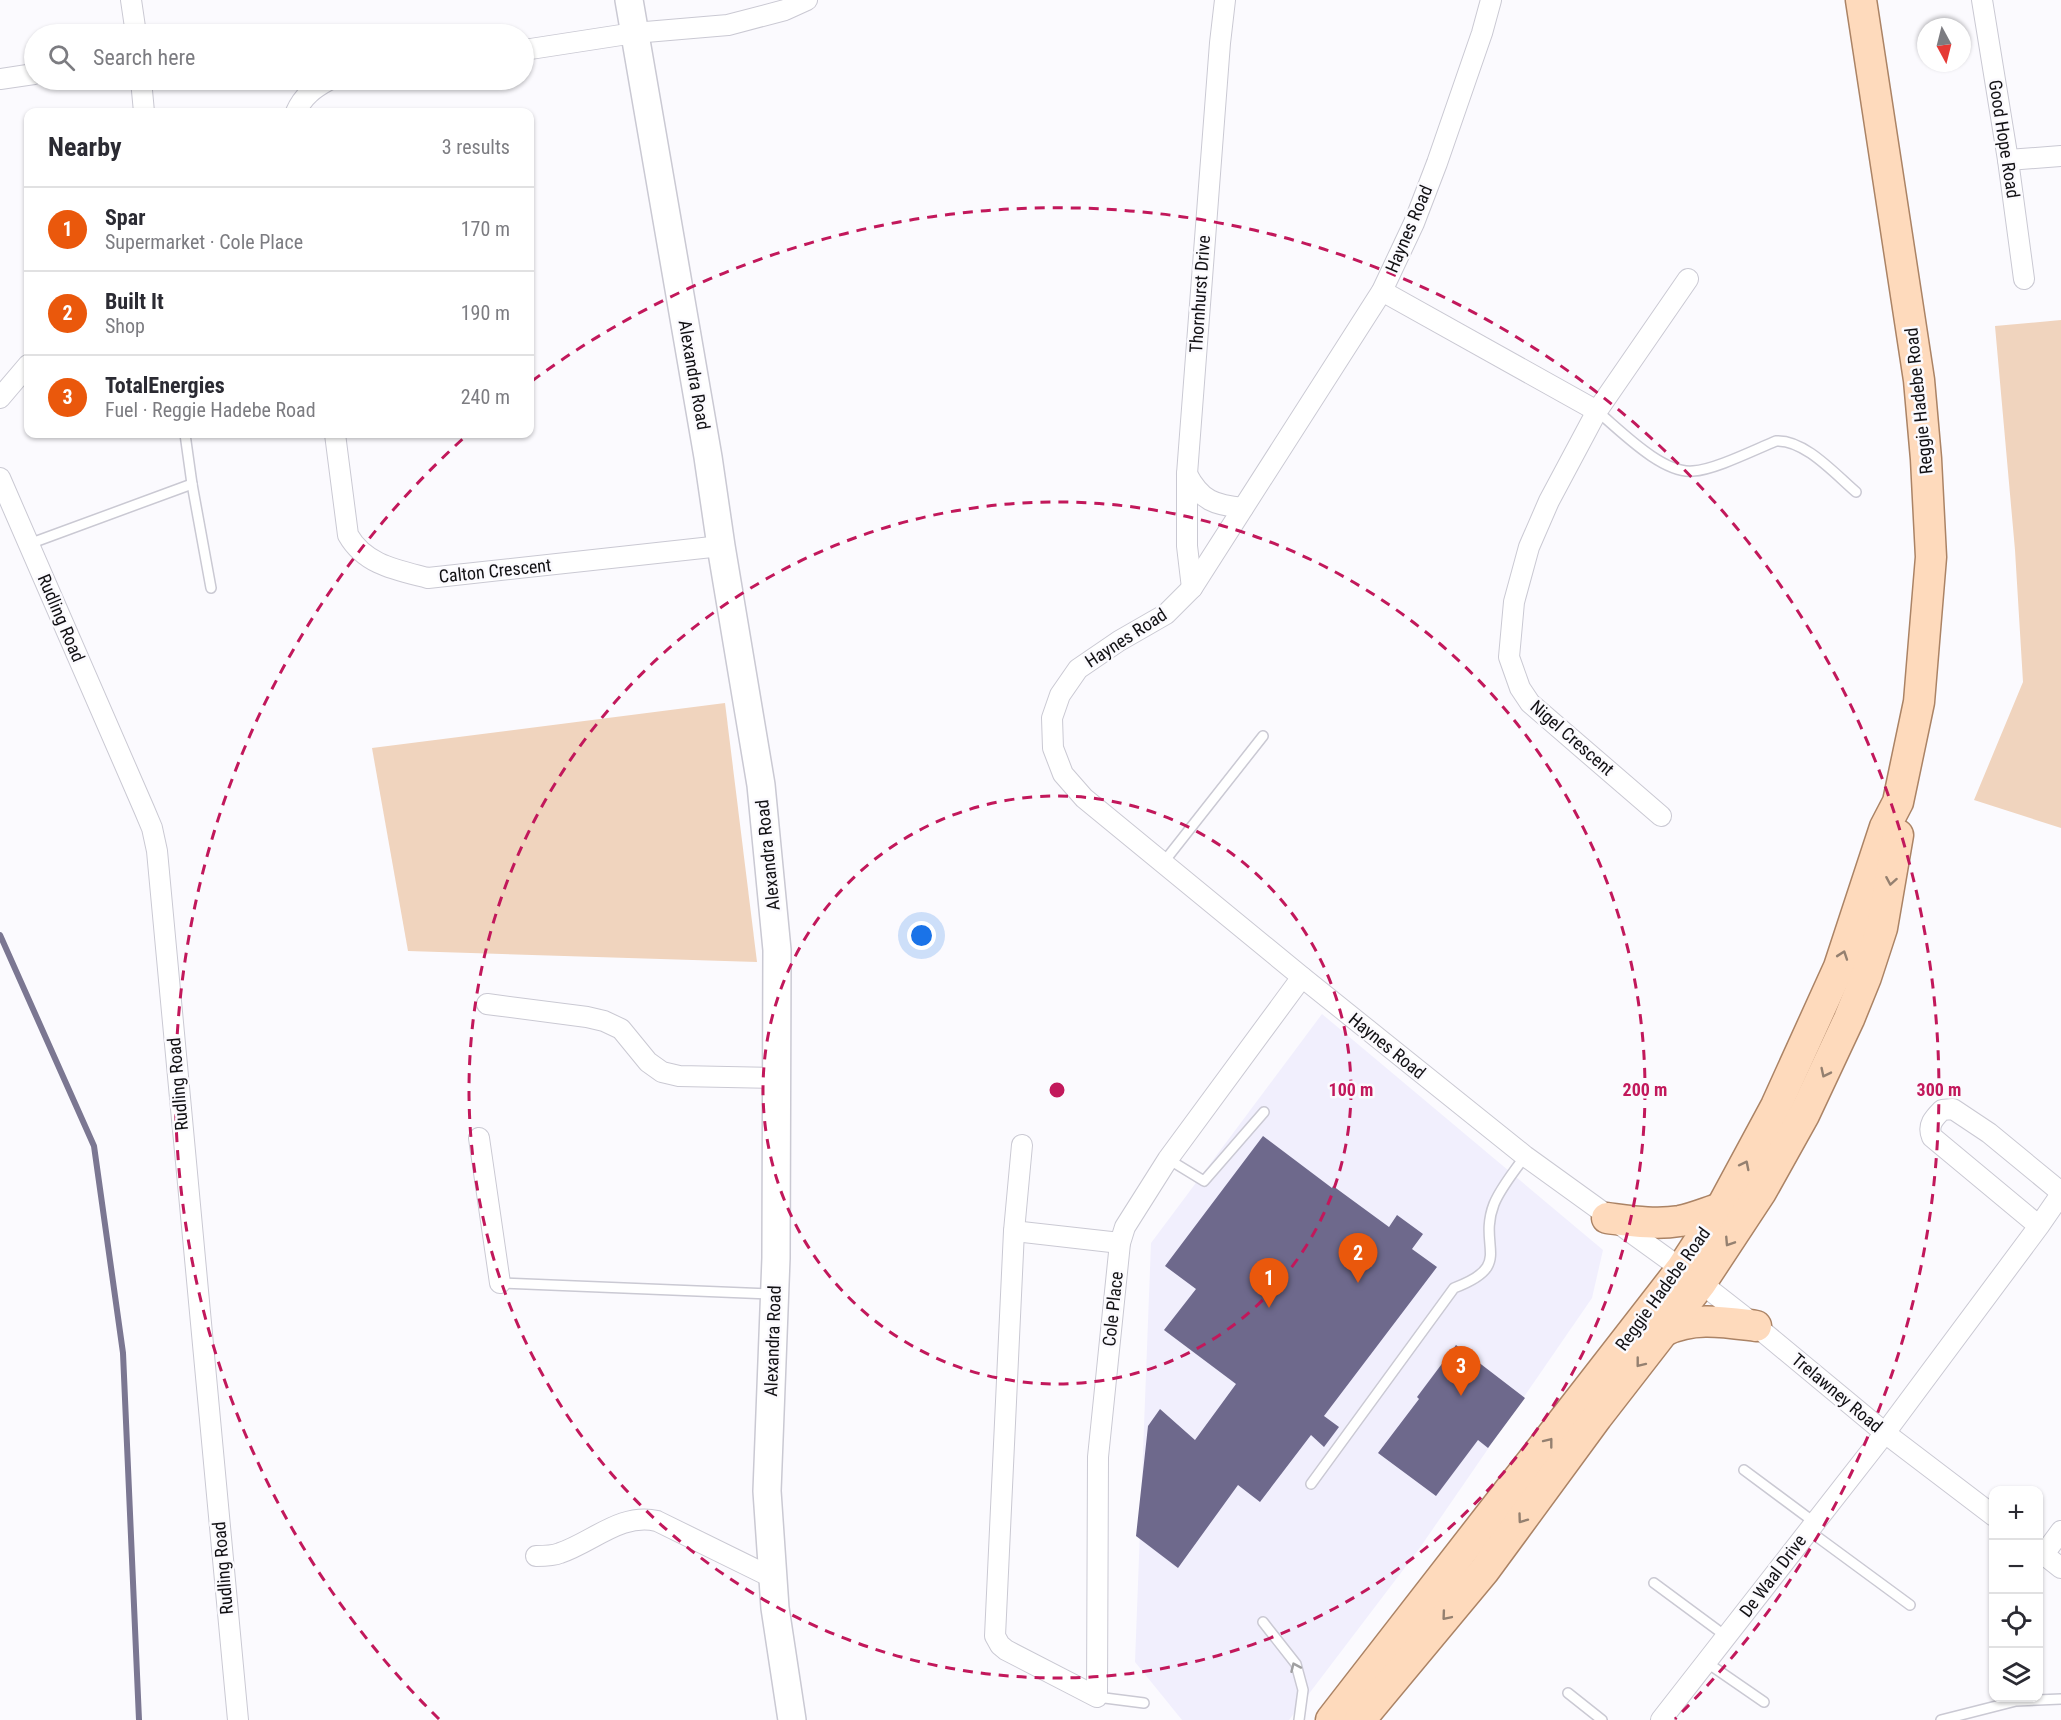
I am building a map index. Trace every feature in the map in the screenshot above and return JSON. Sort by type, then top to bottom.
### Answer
[{"type":"main road","name":"Reggie Hadebe Road","points":[[1331,1720],[1692,1276],[1781,1158],[1849,1020],[1882,928],[1899,830],[1898,802],[1919,702],[1931,557],[1919,380],[1861,0]]},
{"type":"main road","name":"Reggie Hadebe Road","points":[[1360,1720],[1484,1571],[1597,1417],[1664,1331],[1692,1276],[1721,1208],[1776,1106],[1821,1009],[1839,967],[1885,827],[1898,802]]},
{"type":"main road","points":[[1607,1218],[1667,1222],[1688,1219],[1721,1208]]},
{"type":"main road","points":[[1664,1331],[1676,1325],[1697,1321],[1756,1326]]},
{"type":"street","points":[[131,0],[135,24]]},
{"type":"street","name":"Alexandra Road","points":[[629,0],[708,457],[761,785],[777,950],[774,1294],[767,1491],[775,1608],[792,1720]]},
{"type":"street","points":[[534,48],[634,33],[728,25],[785,10],[807,0]]},
{"type":"street","name":"Thornhurst Drive","points":[[1192,588],[1187,546],[1187,474],[1225,0]]},
{"type":"street","name":"Haynes Road","points":[[1491,0],[1482,33],[1437,163],[1414,223],[1382,291],[1192,588],[1166,614],[1119,641],[1078,669],[1060,695],[1052,718],[1053,748],[1063,774],[1084,798],[1525,1156],[1607,1218],[1692,1276]]},
{"type":"street","name":"Good Hope Road","points":[[1982,0],[2008,160],[2024,279]]},
{"type":"street","points":[[0,79],[24,75]]},
{"type":"street","points":[[142,90],[144,108]]},
{"type":"street","points":[[298,108],[302,100],[313,90]]},
{"type":"street","points":[[2008,160],[2061,156]]},
{"type":"street","name":"Nigel Crescent","points":[[1661,816],[1530,703],[1520,688],[1509,657],[1514,602],[1529,546],[1549,501],[1597,411],[1689,279]]},
{"type":"street","points":[[1382,291],[1597,411]]},
{"type":"street","points":[[0,398],[24,370]]},
{"type":"street","name":"Calton Crescent","points":[[336,438],[348,535],[364,555],[384,566],[428,578],[721,546]]},
{"type":"street","points":[[1187,474],[1196,490],[1215,503],[1243,508]]},
{"type":"street","name":"Rudling Road","points":[[0,478],[152,828],[157,851],[237,1720]]},
{"type":"street","name":"Cole Place","points":[[1097,1697],[1098,1457],[1120,1243],[1131,1217],[1168,1159],[1302,977]]},
{"type":"street","points":[[487,1004],[604,1021],[621,1029],[648,1062],[662,1072],[679,1076],[777,1078]]},
{"type":"street","name":"De Waal Drive","points":[[1662,1720],[1885,1433],[2039,1226],[2059,1197],[2057,1190],[1989,1133],[1953,1109],[1942,1110],[1932,1120],[1929,1127],[1932,1137],[2039,1226]]},
{"type":"street","points":[[479,1138],[500,1283]]},
{"type":"street","points":[[1022,1145],[1014,1231],[995,1636],[1000,1646],[1006,1650],[1097,1697]]},
{"type":"street","points":[[1014,1231],[1120,1243]]},
{"type":"street","name":"Trelawney Road","points":[[1692,1276],[1885,1433],[1989,1512]]},
{"type":"street","points":[[536,1556],[559,1554],[628,1522],[645,1518],[657,1521],[773,1578]]},
{"type":"street","points":[[2043,1550],[2061,1531]]},
{"type":"street","points":[[2043,1554],[2061,1568]]},
{"type":"lane","points":[[1597,411],[1654,457],[1681,471],[1705,469],[1783,440],[1803,447],[1856,492]]},
{"type":"lane","points":[[186,438],[211,588]]},
{"type":"lane","points":[[29,544],[192,484]]},
{"type":"lane","points":[[1163,862],[1263,736]]},
{"type":"lane","points":[[1168,1159],[1204,1181],[1264,1112]]},
{"type":"lane","points":[[1311,1484],[1454,1288],[1474,1281],[1487,1269],[1490,1261],[1491,1216],[1494,1205],[1525,1156]]},
{"type":"lane","points":[[500,1283],[774,1294]]},
{"type":"lane","points":[[1744,1470],[1910,1605]]},
{"type":"lane","points":[[1654,1583],[1727,1637]]},
{"type":"lane","points":[[1263,1622],[1296,1664],[1303,1690],[1299,1720]]},
{"type":"lane","points":[[1706,1662],[1764,1702]]},
{"type":"lane","points":[[1568,1693],[1602,1720]]},
{"type":"lane","points":[[1097,1697],[1144,1703]]},
{"type":"lane","points":[[1941,1720],[2016,1701],[2061,1699]]},
{"type":"shaded area","points":[[2061,320],[2061,828],[1974,800],[2023,682],[2015,550],[1995,326]]},
{"type":"shaded area","points":[[725,703],[757,962],[408,951],[372,748]]},
{"type":"shaded area","points":[[1322,1014],[1603,1250],[1592,1298],[1419,1549],[1289,1720],[1182,1720],[1135,1662],[1151,1243]]},
{"type":"building","points":[[1263,1136],[1389,1227],[1397,1215],[1423,1234],[1412,1249],[1437,1267],[1324,1416],[1339,1427],[1324,1447],[1311,1435],[1260,1502],[1238,1485],[1178,1568],[1136,1536],[1148,1426],[1160,1409],[1195,1440],[1236,1384],[1164,1330],[1196,1289],[1165,1266]]},
{"type":"building","points":[[1456,1345],[1525,1398],[1488,1448],[1478,1440],[1436,1496],[1378,1453]]},
{"type":"waterway","points":[[0,935],[94,1146],[123,1353],[139,1720]]},
{"type":"place","name":"Built It","points":[[1358,1283]]},
{"type":"place","name":"Spar","points":[[1269,1308]]},
{"type":"place","name":"TotalEnergies","points":[[1461,1396]]}]
